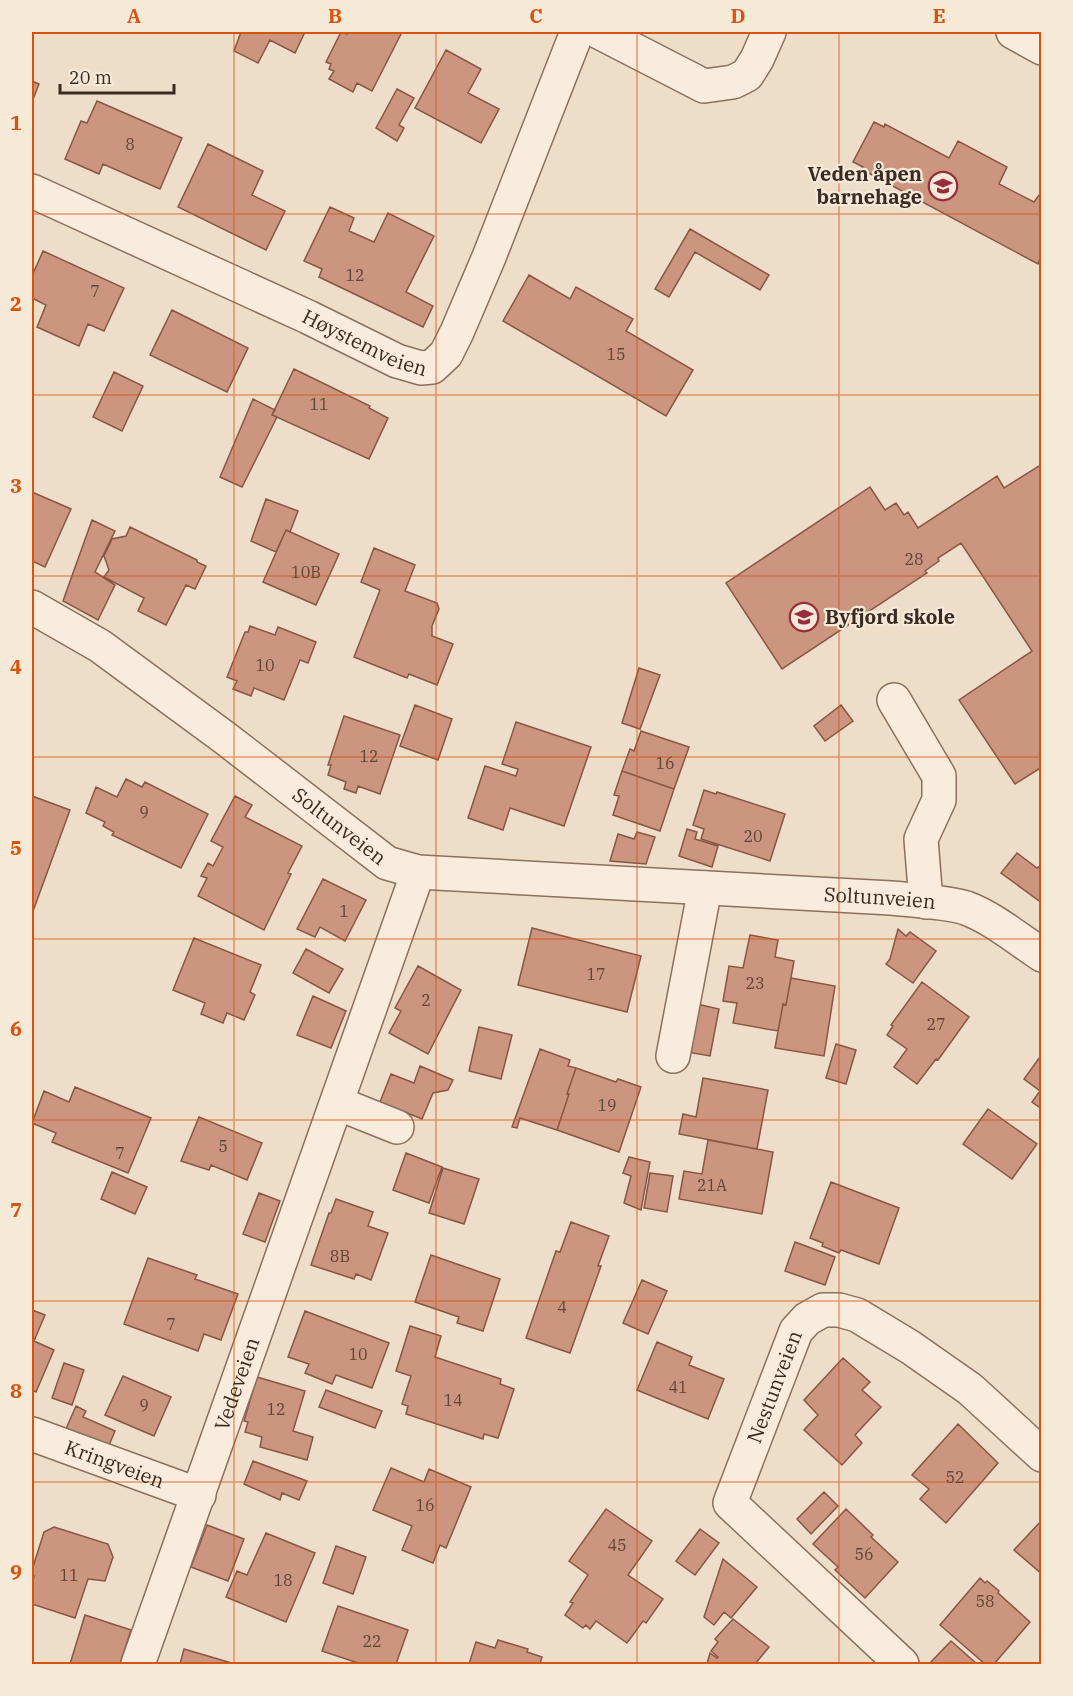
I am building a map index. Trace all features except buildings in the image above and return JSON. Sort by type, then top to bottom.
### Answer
[{"type":"street","name":"Høystemveien","points":[[32,191],[308,317],[397,362],[421,368],[432,367],[446,354],[462,321],[577,32]]},
{"type":"street","points":[[599,32],[704,86],[734,82],[747,75],[769,32]]},
{"type":"street","points":[[1013,32],[1041,48]]},
{"type":"street","name":"Soltunveien","points":[[32,607],[100,646],[225,738],[387,863],[418,872],[891,898],[926,902],[965,908],[996,925],[1041,955]]},
{"type":"street","points":[[894,700],[939,776],[939,800],[921,840],[926,902]]},
{"type":"street","name":"Vedeveien","points":[[138,1665],[418,872]]},
{"type":"street","points":[[673,1056],[705,888]]},
{"type":"street","points":[[337,1103],[397,1127]]},
{"type":"street","name":"Nestunveien","points":[[902,1665],[730,1503],[796,1331],[807,1319],[823,1310],[839,1310],[857,1315],[910,1347],[970,1389],[1041,1455]]},
{"type":"street","name":"Kringveien","points":[[32,1434],[199,1495]]},
{"type":"place","name":"Veden åpen barnehage","points":[[943,186]]},
{"type":"place","name":"Byfjord skole","points":[[804,617]]}]
